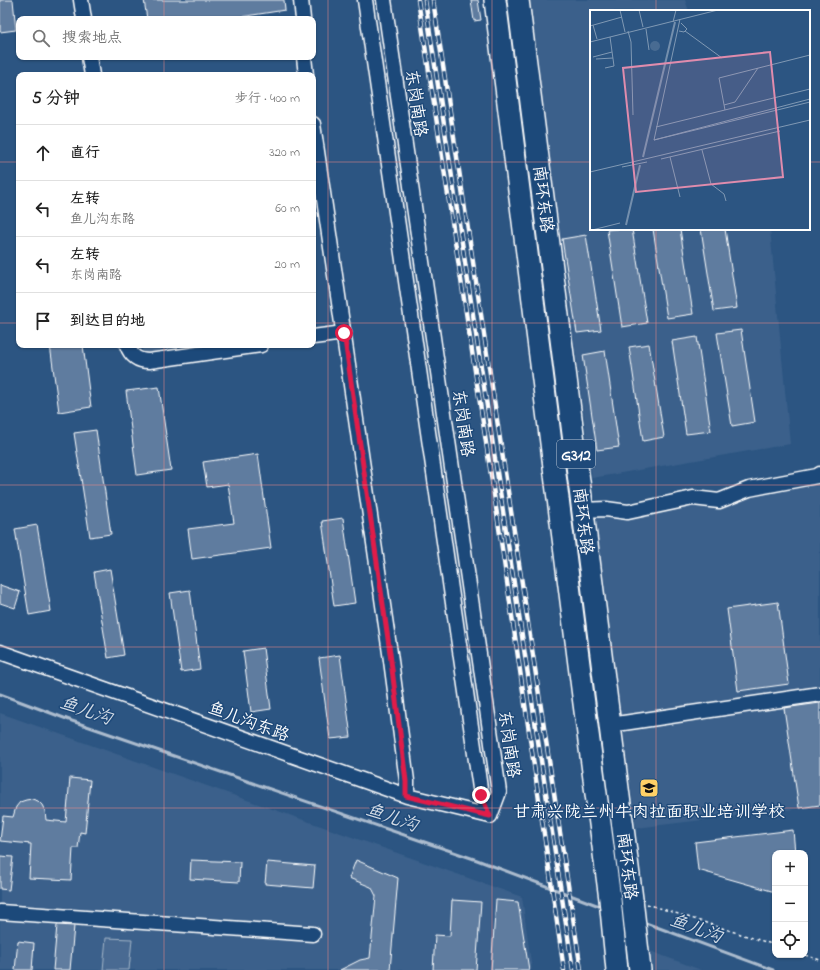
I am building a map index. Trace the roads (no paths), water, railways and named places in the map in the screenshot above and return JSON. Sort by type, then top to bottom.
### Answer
[{"type":"highway","name":"南环东路","points":[[495,0],[610,899],[617,970]]},
{"type":"highway","name":"南环东路","points":[[518,0],[633,904],[640,970]]},
{"type":"highway","points":[[524,234],[548,231]]},
{"type":"street","points":[[81,0],[84,16]]},
{"type":"street","points":[[301,0],[303,16]]},
{"type":"street","points":[[365,0],[481,795],[490,816]]},
{"type":"street","name":"东岗南路","points":[[384,0],[499,792],[490,816]]},
{"type":"street","points":[[90,60],[92,72]]},
{"type":"street","points":[[304,60],[306,72]]},
{"type":"street","points":[[316,144],[390,653],[406,781],[406,796]]},
{"type":"street","points":[[316,338],[344,333]]},
{"type":"street","points":[[128,348],[132,356],[137,359],[149,361],[236,348]]},
{"type":"street","points":[[583,510],[628,512],[693,498],[719,501],[749,489],[817,476],[820,474]]},
{"type":"street","name":"鱼儿沟东路","points":[[0,652],[406,796],[490,816]]},
{"type":"street","points":[[610,725],[820,694]]},
{"type":"street","points":[[0,912],[313,934]]},
{"type":"waterway","name":"鱼儿沟","points":[[0,694],[72,721],[477,860],[602,907]]},
{"type":"waterway","name":"鱼儿沟","points":[[643,922],[773,970]]},
{"type":"railway","points":[[418,0],[497,514],[564,970]]},
{"type":"railway","points":[[425,0],[573,970]]},
{"type":"railway","points":[[433,0],[581,970]]},
{"type":"place","name":"甘肃兴陇兰州牛肉拉面职业培训学校","points":[[649,788]]}]
